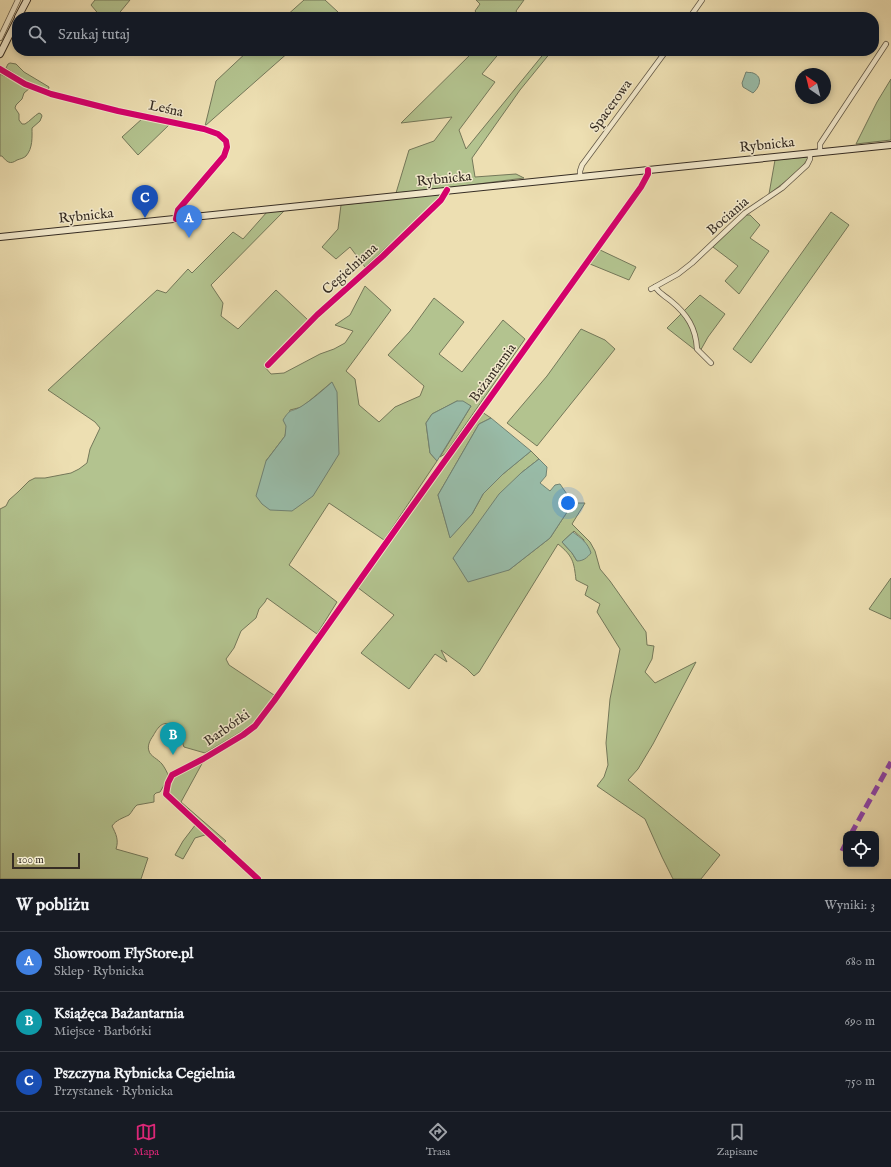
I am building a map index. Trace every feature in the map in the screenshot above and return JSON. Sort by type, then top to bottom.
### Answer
[{"type":"main road","points":[[21,12],[26,0]]},
{"type":"main road","points":[[0,54],[12,30]]},
{"type":"main road","name":"Rybnicka","points":[[0,238],[447,190],[891,145]]},
{"type":"street","points":[[12,12],[18,0]]},
{"type":"street","points":[[694,12],[702,0]]},
{"type":"street","points":[[0,38],[12,13]]},
{"type":"street","points":[[879,55],[886,44]]},
{"type":"street","name":"Spacerowa","points":[[580,177],[582,165],[662,56]]},
{"type":"street","points":[[820,152],[820,144],[878,56]]},
{"type":"street","name":"Leśna","points":[[0,69],[25,84],[51,94],[104,108],[204,129],[218,134],[226,141],[227,148],[224,156],[178,210],[176,219]]},
{"type":"street","name":"Bociania","points":[[711,363],[697,349],[693,328],[688,318],[681,309],[653,288],[678,274],[692,263],[745,213],[782,188],[807,165],[810,159],[810,153]]},
{"type":"street","name":"Bażantarnia","points":[[354,589],[641,187],[648,174],[648,170]]},
{"type":"street","name":"Cegielniana","points":[[268,365],[317,315],[383,256],[441,200],[447,190]]},
{"type":"street","name":"Barbórki","points":[[258,879],[166,794],[168,783],[172,775],[203,759],[255,726],[354,589]]},
{"type":"green space","points":[[95,0],[130,0],[120,12],[97,12],[91,5]]},
{"type":"green space","points":[[304,0],[325,0],[338,12],[291,12]]},
{"type":"green space","points":[[476,0],[524,0],[517,12],[476,12],[475,11],[480,4]]},
{"type":"green space","points":[[243,56],[284,56],[205,126],[216,81]]},
{"type":"green space","points":[[469,56],[497,56],[482,74],[495,82],[459,130],[466,149],[542,56],[548,56],[520,90],[472,158],[475,177],[516,174],[524,178],[396,193],[409,150],[434,141],[452,117],[401,123]]},
{"type":"green space","points":[[10,63],[16,64],[24,72],[49,87],[48,91],[28,82],[6,68]]},
{"type":"green space","points":[[0,74],[30,88],[24,93],[22,99],[15,108],[19,114],[19,120],[22,124],[25,124],[39,113],[42,116],[40,121],[32,128],[32,142],[30,150],[26,156],[12,162],[5,160],[2,156],[0,156]]},
{"type":"green space","points":[[891,79],[891,140],[856,144],[877,102]]},
{"type":"green space","points":[[143,118],[170,124],[138,155],[122,137]]},
{"type":"green space","points":[[808,157],[797,171],[769,194],[775,160]]},
{"type":"green space","points":[[439,194],[440,198],[365,267],[350,247],[336,259],[322,247],[338,229],[341,205]]},
{"type":"green space","points":[[285,210],[211,285],[223,303],[221,316],[238,329],[276,290],[308,320],[264,366],[271,374],[284,373],[345,343],[353,331],[335,325],[350,315],[365,286],[391,310],[346,371],[355,379],[359,405],[379,422],[395,407],[420,396],[424,386],[388,355],[410,331],[434,298],[464,322],[439,354],[462,372],[503,320],[525,339],[445,454],[440,457],[471,406],[457,401],[432,414],[426,423],[430,453],[437,461],[384,540],[329,503],[289,565],[337,602],[317,634],[267,598],[259,609],[256,618],[241,631],[234,648],[226,659],[229,665],[274,695],[254,724],[205,753],[184,747],[181,732],[174,726],[162,724],[156,731],[149,743],[149,751],[162,764],[169,777],[160,792],[154,795],[154,802],[137,805],[129,815],[112,826],[116,834],[116,849],[148,858],[141,879],[0,879],[0,509],[6,506],[9,500],[29,481],[35,478],[45,478],[71,473],[87,463],[90,449],[100,428],[95,422],[48,390],[157,290],[166,293],[188,269],[192,273],[233,232],[243,239],[267,212]],"holes":[[[332,382],[266,461],[285,436],[290,410],[302,407]]]},
{"type":"green space","points":[[831,212],[849,225],[751,363],[733,349]]},
{"type":"green space","points":[[746,215],[750,215],[760,225],[750,238],[769,251],[739,294],[725,281],[738,266],[713,247]]},
{"type":"green space","points":[[598,249],[636,267],[629,280],[590,264]]},
{"type":"green space","points":[[700,295],[725,314],[708,337],[699,353],[667,328]]},
{"type":"green space","points":[[581,329],[605,340],[615,349],[537,446],[507,423],[547,376]]},
{"type":"green space","points":[[482,412],[491,418],[479,424],[438,495],[450,537],[472,514],[483,494],[503,474],[531,451],[539,459],[521,473],[472,532],[453,559],[509,570],[550,538],[573,503],[585,503],[572,524],[590,542],[595,551],[600,569],[646,632],[647,645],[654,646],[652,659],[645,672],[655,683],[696,662],[653,744],[638,769],[628,780],[720,855],[701,879],[673,879],[645,819],[597,786],[604,777],[608,765],[606,743],[610,699],[620,649],[597,612],[600,604],[585,595],[588,586],[576,580],[570,556],[558,544],[479,672],[474,676],[441,650],[447,662],[435,654],[409,689],[361,653],[394,615],[357,587]],"holes":[[[574,531],[584,540],[577,561],[562,542]]]},
{"type":"green space","points":[[891,578],[891,619],[869,609]]},
{"type":"green space","points":[[204,760],[181,802],[226,841],[223,844],[168,793],[169,783],[174,776]]},
{"type":"green space","points":[[196,824],[208,834],[195,838],[183,859],[175,855],[183,841]]},
{"type":"shaded area","points":[[746,72],[756,75],[759,80],[759,86],[753,93],[743,87],[742,83]]},
{"type":"shaded area","points":[[332,382],[337,392],[339,454],[313,496],[292,511],[270,510],[262,504],[256,496],[266,461],[285,436],[286,426],[283,420],[290,412],[306,403]]},
{"type":"shaded area","points":[[457,401],[463,401],[471,406],[437,461],[430,453],[426,423],[432,414]]},
{"type":"shaded area","points":[[491,418],[531,451],[503,474],[483,494],[472,514],[450,538],[438,495],[479,424]]},
{"type":"shaded area","points":[[539,459],[547,467],[546,476],[540,483],[550,491],[555,485],[560,484],[573,503],[550,538],[509,570],[468,582],[453,558],[499,494],[521,473]]},
{"type":"shaded area","points":[[573,532],[586,544],[591,553],[586,558],[577,561],[562,542]]},
{"type":"marked path","points":[[853,831],[891,762]]},
{"type":"cycle path","points":[[0,69],[25,84],[51,94],[118,111],[204,129],[218,134],[226,141],[227,147],[224,156],[178,210],[176,219]]},
{"type":"cycle path","points":[[258,879],[166,794],[168,783],[172,775],[203,759],[255,726],[641,187],[648,174],[648,170]]},
{"type":"cycle path","points":[[268,365],[317,315],[383,256],[441,200],[447,190]]},
{"type":"place","name":"Pszczyna Rybnicka Cegielnia","points":[[145,218]]},
{"type":"place","name":"Showroom FlyStore.pl","points":[[189,238]]},
{"type":"place","name":"Książęca Bażantarnia","points":[[173,755]]}]
